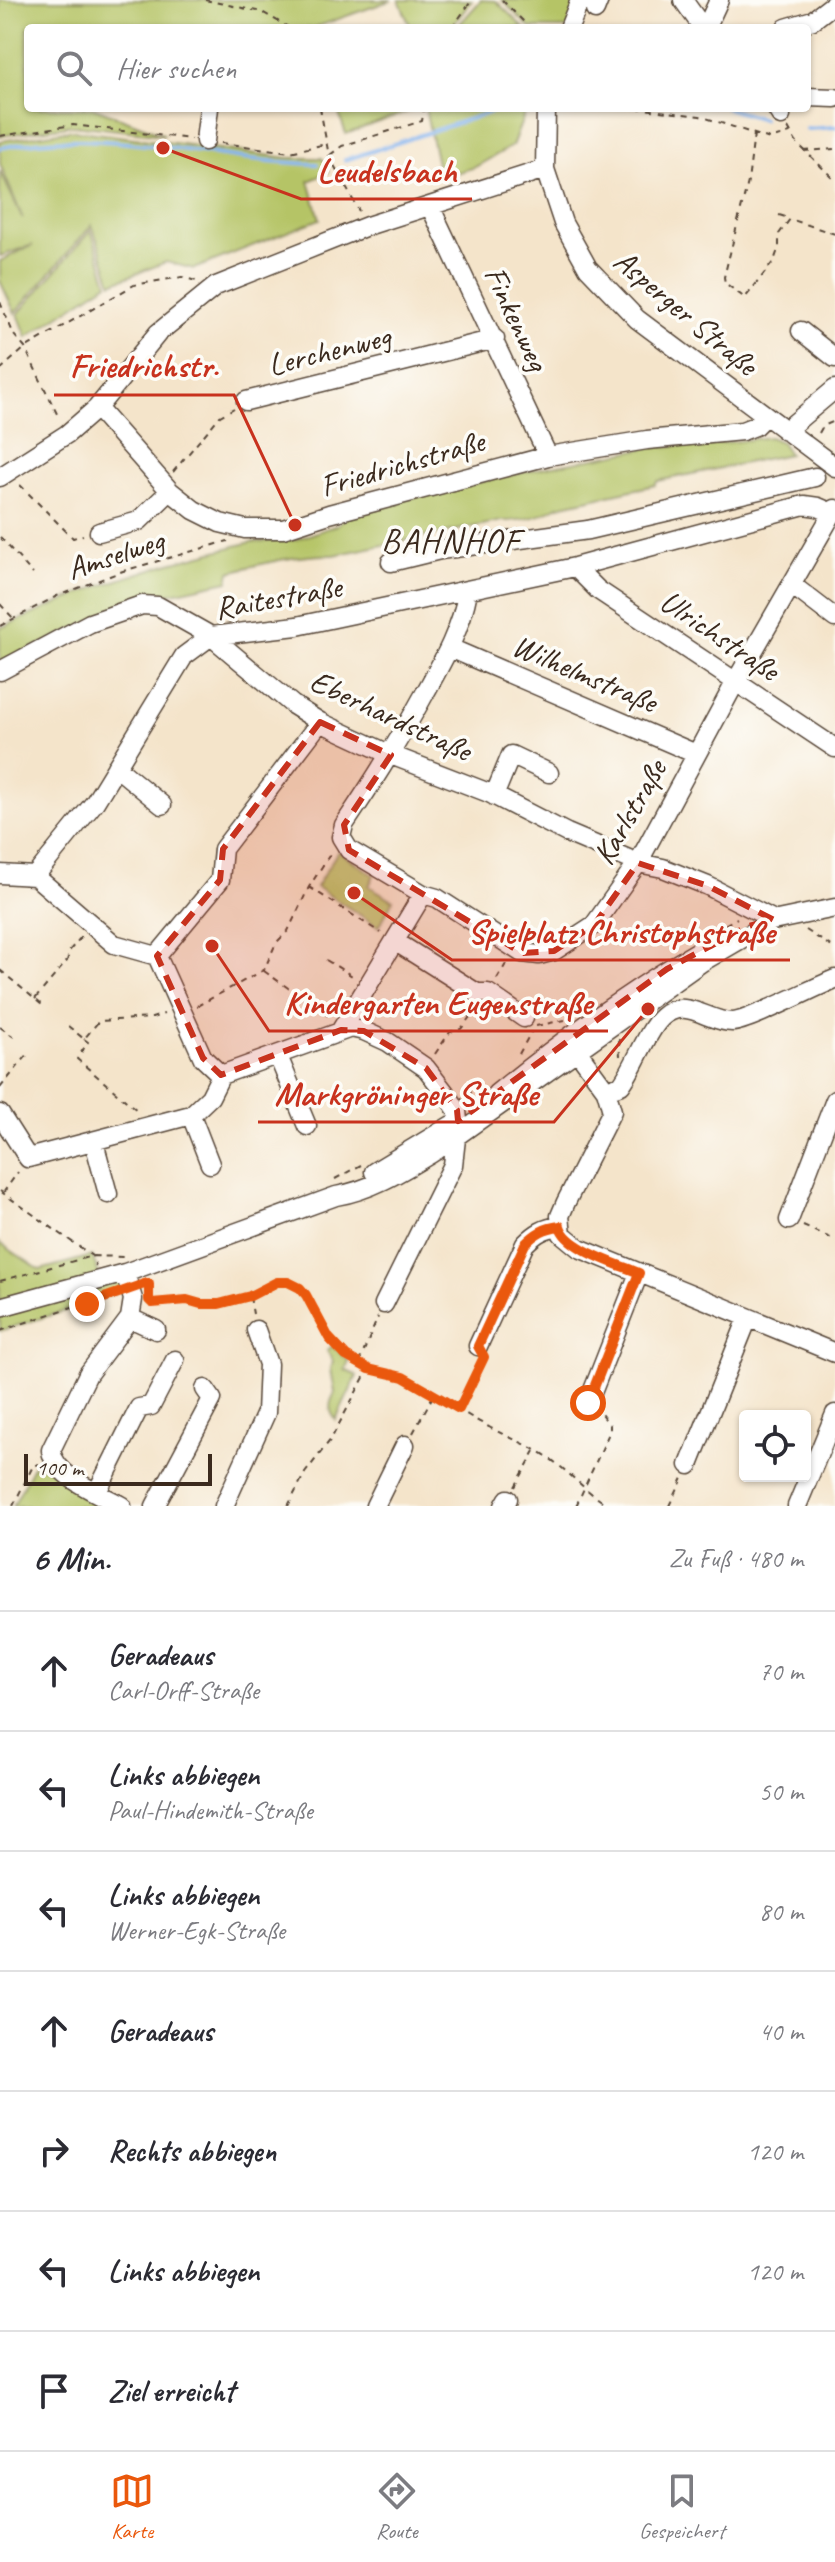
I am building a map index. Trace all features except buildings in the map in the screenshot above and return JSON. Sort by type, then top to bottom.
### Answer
[{"type":"street","points":[[683,0],[701,24]]},
{"type":"street","points":[[706,24],[719,0]]},
{"type":"street","points":[[573,24],[591,3]]},
{"type":"street","points":[[800,24],[833,10]]},
{"type":"street","points":[[811,97],[835,98]]},
{"type":"street","points":[[205,141],[209,112]]},
{"type":"street","name":"Asperger Straße","points":[[546,112],[545,169],[563,223],[588,268],[637,319],[835,467]]},
{"type":"street","points":[[4,475],[67,434],[97,408],[158,333],[216,286],[367,226],[545,169]]},
{"type":"street","name":"Finkenweg","points":[[430,206],[548,456]]},
{"type":"street","points":[[801,331],[835,358]]},
{"type":"street","name":"Lerchenweg","points":[[246,401],[495,339]]},
{"type":"street","points":[[785,431],[835,389]]},
{"type":"street","name":"Friedrichstraße","points":[[97,408],[167,488],[194,510],[220,523],[245,529],[283,529],[548,456],[647,440],[742,431],[755,426],[765,416]]},
{"type":"street","points":[[391,562],[440,550],[588,530],[815,477]]},
{"type":"street","points":[[99,532],[139,521],[167,488]]},
{"type":"street","points":[[753,491],[760,518]]},
{"type":"street","name":"Raitestraße","points":[[35,876],[95,802],[184,656],[211,636],[297,626],[468,591],[575,567],[804,505],[833,511]]},
{"type":"street","name":"Karlstraße","points":[[341,837],[349,850],[423,894],[437,898],[522,953],[539,955],[554,951],[579,935],[594,925],[638,863],[736,681],[833,511]]},
{"type":"street","name":"Ulrichstraße","points":[[575,567],[598,590],[835,748]]},
{"type":"street","points":[[792,585],[835,618]]},
{"type":"street","points":[[341,837],[344,825],[391,755],[450,648],[463,618],[468,591]]},
{"type":"street","name":"Eberhardstraße","points":[[0,671],[90,623],[142,605],[158,606],[211,636],[293,705],[320,722],[391,755],[494,796],[567,833],[638,863],[663,868],[774,920]]},
{"type":"street","name":"Wilhelmstraße","points":[[450,648],[696,754]]},
{"type":"street","points":[[157,956],[220,880],[223,849],[320,722]]},
{"type":"street","points":[[494,796],[511,755],[549,773]]},
{"type":"street","points":[[116,767],[162,805]]},
{"type":"street","points":[[0,874],[35,876],[114,944],[157,956],[203,1058],[221,1075]]},
{"type":"street","points":[[342,1028],[423,894]]},
{"type":"street","points":[[0,1307],[126,1272],[332,1189],[350,1193],[408,1168],[569,1039],[774,920],[835,908]]},
{"type":"street","points":[[396,942],[477,993],[488,993],[524,1018]]},
{"type":"street","points":[[606,1090],[621,1085],[630,1074],[656,1023],[672,1010],[695,1010],[734,1023],[835,979]]},
{"type":"street","points":[[0,1114],[28,1158],[191,1115],[210,1097],[221,1075],[278,1056],[342,1028],[364,1031],[388,1042],[426,1068],[457,1110],[457,1129],[450,1172],[384,1304]]},
{"type":"street","points":[[569,1039],[606,1090],[612,1111],[566,1202],[560,1226],[562,1234],[579,1248],[835,1353]]},
{"type":"street","points":[[278,1056],[307,1126]]},
{"type":"street","points":[[789,1220],[835,1100]]},
{"type":"street","points":[[191,1115],[210,1164]]},
{"type":"street","points":[[94,1142],[108,1194]]},
{"type":"street","points":[[478,1346],[525,1244],[535,1233],[560,1226]]},
{"type":"street","points":[[122,1506],[66,1475],[52,1459],[54,1441],[88,1374],[130,1318],[133,1299],[126,1272]]},
{"type":"street","points":[[588,1403],[639,1273]]},
{"type":"street","points":[[130,1318],[156,1330]]},
{"type":"street","points":[[689,1465],[748,1318]]},
{"type":"street","points":[[224,1506],[266,1413],[268,1364],[256,1330]]},
{"type":"street","points":[[97,1492],[139,1408],[151,1406],[175,1360]]},
{"type":"street","points":[[155,1506],[212,1399],[205,1389]]},
{"type":"street","points":[[802,1504],[835,1414]]},
{"type":"street","points":[[375,1506],[405,1445]]},
{"type":"path","points":[[205,0],[262,12],[283,24]]},
{"type":"path","points":[[455,24],[472,0]]},
{"type":"path","points":[[502,0],[526,24]]},
{"type":"path","points":[[321,112],[329,156],[367,226]]},
{"type":"path","points":[[329,156],[342,146],[422,121],[423,112]]},
{"type":"path","points":[[668,112],[700,116],[770,139],[790,133]]},
{"type":"path","points":[[778,112],[804,151],[835,180]]},
{"type":"path","points":[[0,136],[73,125],[290,152],[326,144]]},
{"type":"path","points":[[754,134],[748,182],[725,283],[745,298],[774,261],[779,234],[790,219]]},
{"type":"path","points":[[804,151],[835,149]]},
{"type":"path","points":[[779,215],[835,234]]},
{"type":"path","points":[[0,370],[25,348],[134,285],[182,277],[216,286]]},
{"type":"path","points":[[0,302],[14,335],[25,348],[67,434]]},
{"type":"path","name":"Lerchenweg","points":[[167,488],[220,416],[246,401]]},
{"type":"path","points":[[823,426],[835,421]]},
{"type":"path","points":[[4,475],[73,538],[99,532]]},
{"type":"path","name":"Amselweg","points":[[0,626],[57,596],[123,571],[228,541],[245,529]]},
{"type":"path","points":[[0,537],[33,574]]},
{"type":"path","points":[[0,604],[14,619]]},
{"type":"path","points":[[84,1039],[99,1021],[152,1018],[182,1010],[264,970],[276,943],[288,931],[309,887],[341,837]]},
{"type":"path","points":[[309,887],[396,942]]},
{"type":"path","points":[[704,936],[742,916],[750,907]]},
{"type":"path","points":[[35,999],[91,926]]},
{"type":"path","points":[[811,934],[835,949]]},
{"type":"path","points":[[426,1068],[450,1032],[461,1029],[488,993],[515,949]]},
{"type":"path","points":[[326,960],[368,986]]},
{"type":"path","points":[[0,970],[42,1005]]},
{"type":"path","points":[[264,970],[342,1028]]},
{"type":"path","points":[[526,1054],[514,1062],[535,1026],[574,1018],[569,1039]]},
{"type":"path","points":[[68,1026],[88,1042],[77,1059],[131,1106]]},
{"type":"path","points":[[0,1027],[14,1037]]},
{"type":"path","points":[[0,1088],[29,1053]]},
{"type":"path","points":[[450,1099],[488,1087]]},
{"type":"path","points":[[28,1158],[1,1192],[92,1256],[149,1284],[149,1300],[157,1304],[187,1300],[219,1304],[250,1296],[277,1282],[288,1282],[300,1288],[312,1303],[329,1338],[338,1349],[359,1364],[403,1377],[554,1460],[584,1488],[610,1506]]},
{"type":"path","points":[[332,1189],[368,1161]]},
{"type":"path","points":[[789,1220],[835,1240]]},
{"type":"path","points":[[92,1256],[96,1267]]},
{"type":"path","points":[[0,1281],[92,1256]]},
{"type":"path","points":[[0,1331],[87,1304],[126,1272]]},
{"type":"path","points":[[250,1296],[256,1330]]},
{"type":"path","points":[[359,1364],[384,1304]]},
{"type":"path","points":[[459,1409],[484,1357],[478,1346]]},
{"type":"path","points":[[288,1506],[305,1473],[331,1439],[369,1369]]},
{"type":"path","points":[[405,1445],[433,1395]]},
{"type":"path","points":[[576,1506],[607,1439],[610,1425],[588,1403]]},
{"type":"path","points":[[506,1502],[536,1450]]},
{"type":"path","points":[[13,1506],[33,1466],[52,1459]]},
{"type":"path","points":[[670,1506],[689,1465]]},
{"type":"highlighted area","points":[[320,722],[391,755],[344,825],[349,850],[522,953],[554,951],[594,925],[638,863],[708,886],[774,920],[748,926],[667,969],[458,1121],[457,1110],[426,1068],[364,1031],[341,1030],[221,1075],[203,1058],[157,956],[220,880],[223,849]]},
{"type":"green space","points":[[0,0],[392,0],[324,24],[24,24],[24,112],[105,112],[165,135],[73,125],[0,136]]},
{"type":"green space","points":[[399,0],[472,0],[454,24],[409,24]]},
{"type":"green space","points":[[481,0],[496,1],[520,24],[460,24]]},
{"type":"green space","points":[[502,0],[580,0],[571,24],[526,24]]},
{"type":"green space","points":[[338,112],[407,112],[346,134]]},
{"type":"green space","points":[[426,112],[525,112],[512,146],[475,167],[440,178]]},
{"type":"green space","points":[[72,130],[288,158],[322,158],[329,172],[309,181],[320,219],[194,269],[166,262],[112,283],[92,225],[15,313],[0,281],[0,261],[33,245],[0,256],[0,171],[23,219],[0,164],[0,141]]},
{"type":"green space","points":[[91,230],[108,283],[27,337],[18,314]]},
{"type":"green space","points":[[769,437],[781,442],[789,454],[658,481],[655,485],[558,506],[525,519],[334,555],[281,560],[230,572],[228,581],[136,601],[0,663],[0,628],[97,587],[170,563],[251,542],[295,540],[337,525],[347,516],[384,504],[542,468],[647,448],[700,446]]},
{"type":"green space","points":[[338,851],[374,875],[369,886],[393,900],[379,927],[316,887]]},
{"type":"green space","points":[[0,1243],[40,1270],[92,1256],[101,1279],[125,1273],[130,1287],[0,1331]]},
{"type":"green space","points":[[332,1346],[349,1361],[345,1370],[357,1376],[336,1420],[330,1406],[335,1393],[331,1369],[333,1361],[327,1351]]},
{"type":"green space","points":[[33,1466],[59,1469],[123,1506],[13,1506]]},
{"type":"waterway","points":[[345,160],[491,112]]},
{"type":"waterway","points":[[739,112],[763,119]]},
{"type":"waterway","points":[[807,129],[835,127]]},
{"type":"waterway","points":[[0,148],[79,140],[317,164]]},
{"type":"place","name":"Leudelsbach","points":[[163,148]]},
{"type":"place","name":"Friedrichstr.","points":[[295,525]]},
{"type":"place","name":"Spielplatz Christophstraße","points":[[354,893]]},
{"type":"place","name":"Kindergarten Eugenstraße","points":[[212,946]]},
{"type":"place","name":"Markgröninger Straße","points":[[648,1009]]},
{"type":"district","name":"BAHNHOF","points":[[451,540]]},
{"type":"route","points":[[87,1304],[147,1283],[152,1303],[187,1300],[212,1304],[250,1296],[277,1282],[288,1282],[306,1295],[329,1338],[346,1356],[369,1369],[403,1377],[459,1409],[484,1357],[478,1346],[525,1244],[535,1233],[560,1226],[562,1234],[579,1248],[639,1273],[588,1403]]}]
